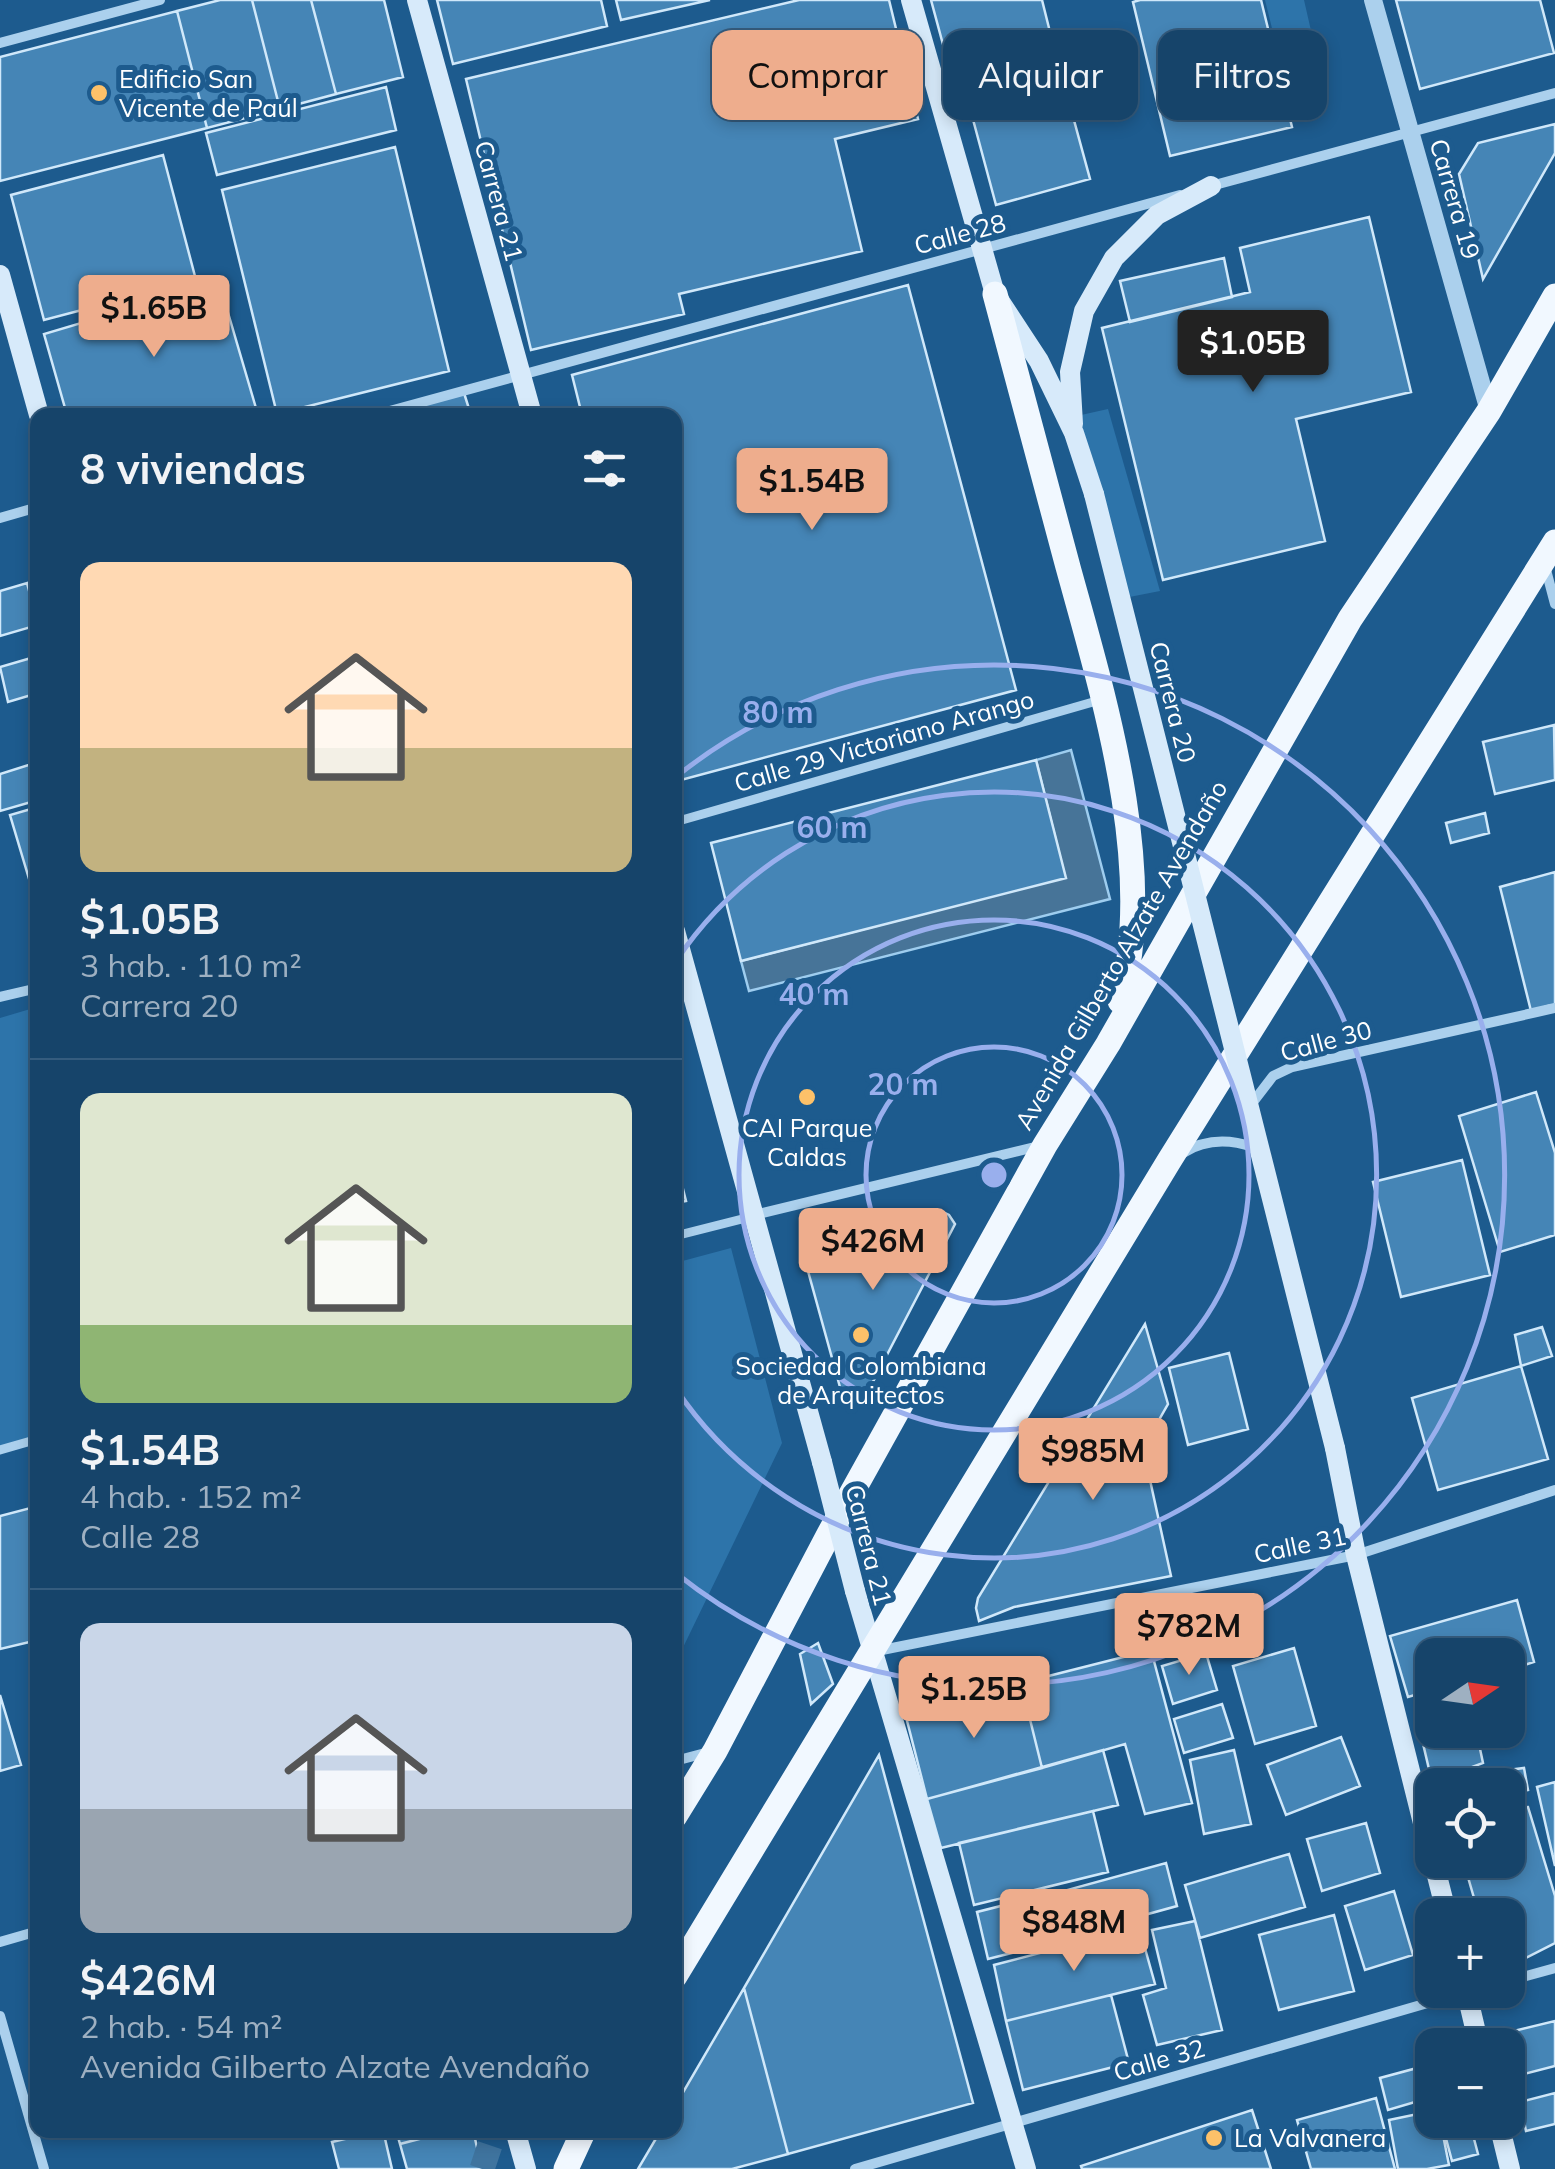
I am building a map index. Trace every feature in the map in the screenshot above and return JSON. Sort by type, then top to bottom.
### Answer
[{"type":"main road","name":"Carrera 21","points":[[417,0],[530,408]]},
{"type":"main road","name":"Carrera 20","points":[[911,0],[995,294],[1039,361],[1074,433],[1094,494],[1335,1448],[1356,1555],[1415,1788]]},
{"type":"main road","points":[[1074,433],[1070,372],[1084,311],[1114,258],[1157,215],[1211,186]]},
{"type":"main road","points":[[0,275],[37,408]]},
{"type":"main road","points":[[995,294],[1104,699],[1134,866],[1130,967],[1108,1044]]},
{"type":"main road","name":"Avenida Gilberto Alzate Avendaño","points":[[682,1804],[1045,1145],[1108,1044],[1350,619],[1489,412],[1555,296]]},
{"type":"main road","points":[[682,1964],[1169,1161],[1549,552]]},
{"type":"main road","name":"Carrera 21","points":[[682,956],[871,1652],[1026,2169]]},
{"type":"main road","points":[[566,2169],[580,2138]]},
{"type":"main road","points":[[1502,2138],[1510,2169]]},
{"type":"street","points":[[0,43],[160,0]]},
{"type":"street","name":"Carrera 19","points":[[1373,0],[1489,412]]},
{"type":"street","name":"Calle 28","points":[[401,408],[1555,94]]},
{"type":"street","points":[[0,518],[30,510]]},
{"type":"street","points":[[1549,552],[1555,604]]},
{"type":"street","name":"Calle 29 Victoriano Arango","points":[[682,820],[1104,699]]},
{"type":"street","points":[[0,997],[30,990]]},
{"type":"street","name":"Calle 30","points":[[1253,1147],[1250,1105],[1282,1072],[1555,1008]]},
{"type":"street","points":[[1169,1161],[1190,1148],[1212,1142],[1232,1140],[1253,1147]]},
{"type":"street","points":[[682,1234],[1045,1145]]},
{"type":"street","name":"Carrera 20","points":[[1253,1147],[1356,1555]]},
{"type":"street","points":[[0,1450],[30,1441]]},
{"type":"street","name":"Calle 31","points":[[871,1652],[1356,1555],[1555,1490]]},
{"type":"street","points":[[682,1758],[715,1750]]},
{"type":"street","points":[[0,1942],[30,1933]]},
{"type":"street","points":[[1525,1976],[1555,1968]]},
{"type":"street","name":"Calle 32","points":[[856,2169],[1415,2007]]},
{"type":"street","points":[[0,2016],[30,2120]]},
{"type":"street","points":[[35,2138],[44,2169]]},
{"type":"shaded area","points":[[1265,0],[1304,0],[1311,30],[1272,30]]},
{"type":"shaded area","points":[[1108,409],[1160,591],[1114,600],[1063,419]]},
{"type":"shaded area","points":[[1071,750],[1110,899],[749,991],[741,961],[1065,877],[1036,760]]},
{"type":"shaded area","points":[[30,1009],[30,1441],[0,1450],[0,1018]]},
{"type":"shaded area","points":[[731,1248],[782,1443],[682,1650],[682,1261]]},
{"type":"building","points":[[220,0],[252,0],[280,109],[207,128],[177,11]]},
{"type":"building","points":[[252,0],[311,0],[336,94],[280,109]]},
{"type":"building","points":[[311,0],[384,0],[403,77],[336,94]]},
{"type":"building","points":[[437,0],[601,0],[607,26],[453,64]]},
{"type":"building","points":[[616,0],[710,0],[621,20]]},
{"type":"building","points":[[799,0],[889,0],[896,30],[712,30],[712,120],[914,120],[835,139],[862,251],[679,294],[684,314],[531,350],[466,79]]},
{"type":"building","points":[[931,0],[1042,0],[1050,30],[943,30],[943,44]]},
{"type":"building","points":[[1261,0],[1268,30],[1158,30],[1158,106],[1133,2]]},
{"type":"building","points":[[1396,0],[1540,0],[1554,53],[1420,89]]},
{"type":"building","name":"Edificio San Vicente de Paúl","points":[[177,11],[207,128],[0,181],[0,57]]},
{"type":"building","points":[[386,87],[396,130],[217,175],[206,133]]},
{"type":"building","points":[[973,120],[1074,120],[1090,179],[996,205]]},
{"type":"building","points":[[1161,120],[1290,120],[1292,127],[1170,156]]},
{"type":"building","points":[[1555,124],[1555,153],[1483,279],[1459,174],[1478,143]]},
{"type":"building","points":[[395,147],[449,371],[301,408],[276,408],[222,190]]},
{"type":"building","points":[[163,155],[196,280],[44,320],[11,195]]},
{"type":"building","points":[[1369,217],[1411,392],[1296,419],[1325,541],[1163,580],[1102,328],[1250,292],[1240,248]]},
{"type":"building","points":[[1224,258],[1232,297],[1130,322],[1120,281]]},
{"type":"building","points":[[219,282],[256,408],[65,408],[44,334]]},
{"type":"building","points":[[908,285],[1016,690],[682,780],[682,408],[580,408],[572,375]]},
{"type":"building","points":[[464,393],[469,408],[409,408]]},
{"type":"building","points":[[27,583],[30,627],[0,636],[0,591]]},
{"type":"building","points":[[30,658],[30,695],[8,702],[0,667]]},
{"type":"building","points":[[1554,725],[1555,780],[1495,794],[1483,742]]},
{"type":"building","points":[[1036,760],[1066,878],[741,961],[711,843]]},
{"type":"building","points":[[30,765],[30,802],[0,811],[0,774]]},
{"type":"building","points":[[30,809],[30,882],[10,815]]},
{"type":"building","points":[[1485,813],[1489,833],[1451,843],[1446,823]]},
{"type":"building","points":[[1555,872],[1555,1004],[1531,1011],[1500,887]]},
{"type":"building","points":[[1536,1092],[1555,1153],[1555,1235],[1500,1252],[1459,1116]]},
{"type":"building","points":[[1462,1160],[1490,1275],[1401,1297],[1373,1182]]},
{"type":"building","name":"Sociedad Colombiana de Arquitectos","points":[[941,1211],[955,1224],[863,1401],[852,1403],[843,1398],[808,1271],[818,1260],[823,1245]]},
{"type":"building","points":[[1145,1324],[1168,1404],[1143,1448],[1171,1576],[1014,1607],[979,1621],[978,1598]]},
{"type":"building","points":[[1542,1327],[1552,1356],[1521,1366],[1515,1335]]},
{"type":"building","points":[[1229,1353],[1248,1429],[1188,1445],[1169,1368]]},
{"type":"building","points":[[1521,1366],[1548,1459],[1438,1490],[1412,1398]]},
{"type":"building","points":[[30,1508],[30,1642],[0,1649],[0,1516]]},
{"type":"building","points":[[1517,1600],[1534,1662],[1525,1665],[1525,1638],[1415,1638],[1415,1695],[1408,1697],[1390,1636]]},
{"type":"building","points":[[818,1643],[833,1684],[811,1704],[800,1654]]},
{"type":"building","points":[[1294,1648],[1316,1726],[1255,1744],[1233,1666]]},
{"type":"building","points":[[1151,1650],[1192,1803],[1145,1814],[1125,1744],[1042,1768],[1021,1683]]},
{"type":"building","points":[[1206,1653],[1217,1690],[1173,1704],[1162,1666]]},
{"type":"building","points":[[1021,1683],[1042,1768],[927,1799],[905,1713]]},
{"type":"building","points":[[0,1695],[21,1765],[0,1771]]},
{"type":"building","points":[[1222,1704],[1233,1738],[1184,1753],[1174,1719]]},
{"type":"building","points":[[1341,1737],[1360,1786],[1286,1815],[1267,1765]]},
{"type":"building","points":[[1424,1748],[1480,1748],[1483,1763],[1470,1768],[1429,1768]]},
{"type":"building","points":[[1103,1750],[1118,1805],[941,1848],[927,1799]]},
{"type":"building","points":[[1234,1750],[1251,1824],[1204,1834],[1190,1760]]},
{"type":"building","points":[[879,1755],[973,2103],[788,2154],[744,1988]]},
{"type":"building","points":[[1555,1782],[1555,1866],[1537,1787]]},
{"type":"building","points":[[1525,1807],[1555,1896],[1555,1943],[1525,1958],[1525,1898],[1474,1898],[1468,1878],[1525,1878]]},
{"type":"building","points":[[1093,1811],[1108,1872],[974,1905],[959,1843]]},
{"type":"building","points":[[1366,1823],[1380,1873],[1322,1891],[1307,1839]]},
{"type":"building","points":[[1289,1854],[1305,1907],[1200,1938],[1185,1885]]},
{"type":"building","points":[[1166,1863],[1177,1906],[1061,1938],[1049,1895]]},
{"type":"building","points":[[1394,1891],[1413,1955],[1365,1970],[1345,1906]]},
{"type":"building","points":[[1044,1895],[1055,1942],[988,1959],[977,1912]]},
{"type":"building","points":[[1334,1915],[1354,1991],[1279,2010],[1259,1935]]},
{"type":"building","points":[[1195,1921],[1222,2030],[1157,2045],[1143,1995],[1166,1988],[1152,1930]]},
{"type":"building","points":[[1139,1927],[1155,1984],[1006,2021],[994,1965]]},
{"type":"building","points":[[744,1988],[788,2154],[732,2169],[638,2169],[656,2138],[682,2138],[682,2094]]},
{"type":"building","points":[[1111,1995],[1129,2063],[1023,2090],[1006,2021]]},
{"type":"building","points":[[1555,2021],[1555,2066],[1525,2074],[1525,2028]]},
{"type":"building","points":[[1415,2069],[1415,2102],[1388,2110],[1380,2078]]},
{"type":"building","points":[[1555,2093],[1555,2124],[1526,2131],[1525,2101]]},
{"type":"building","points":[[1376,2098],[1395,2169],[1311,2169],[1297,2120]]},
{"type":"building","name":"La Valvanera","points":[[1252,2110],[1271,2169],[1082,2169],[1081,2166]]},
{"type":"building","points":[[1415,2115],[1415,2138],[1444,2138],[1449,2165],[1398,2169],[1389,2120]]},
{"type":"building","points":[[385,2138],[392,2169],[339,2169],[332,2142]]},
{"type":"building","points":[[398,2138],[423,2138],[400,2144]]},
{"type":"building","points":[[423,2138],[475,2138],[482,2169],[407,2169],[400,2144]]},
{"type":"building","points":[[1446,2138],[1474,2138],[1478,2154],[1452,2161]]},
{"type":"tunnel","points":[[482,2169],[492,2138]]},
{"type":"place","name":"Edificio San Vicente de Paúl","points":[[99,93]]},
{"type":"place","name":"CAI Parque Caldas","points":[[807,1097]]},
{"type":"place","name":"Sociedad Colombiana de Arquitectos","points":[[861,1335]]},
{"type":"place","name":"La Valvanera","points":[[1214,2138]]}]
